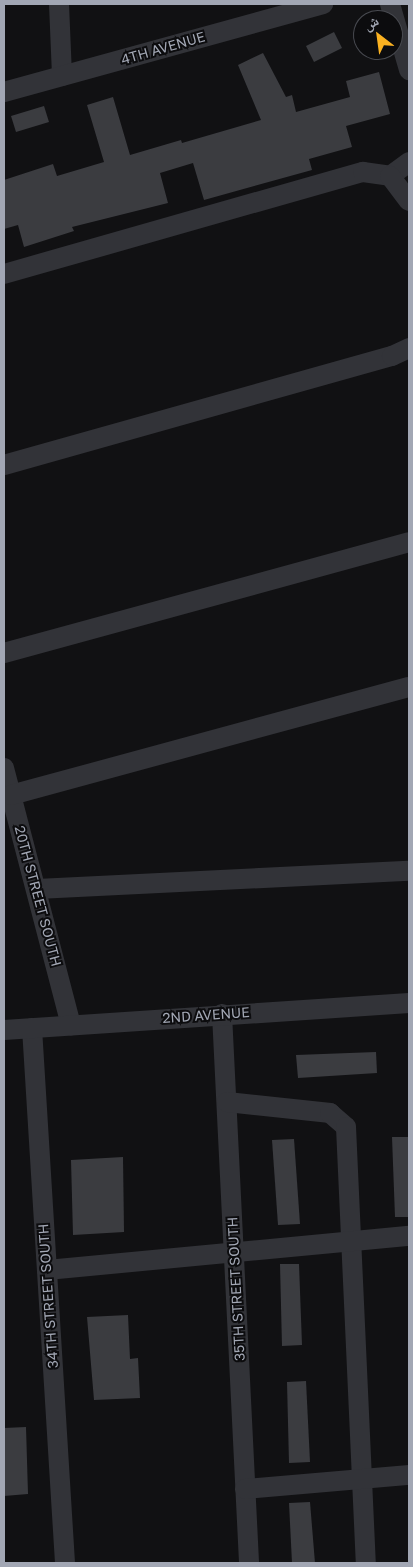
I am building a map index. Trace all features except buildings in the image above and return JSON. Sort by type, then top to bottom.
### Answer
[{"type":"street","points":[[59,4],[62,76]]},
{"type":"street","name":"4TH AVENUE","points":[[4,92],[279,10],[323,4]]},
{"type":"street","points":[[390,4],[409,70]]},
{"type":"street","points":[[390,176],[409,162]]},
{"type":"street","points":[[4,274],[363,172],[390,176],[409,201]]},
{"type":"street","points":[[4,465],[409,348]]},
{"type":"street","points":[[4,653],[409,542]]},
{"type":"street","points":[[11,795],[409,687]]},
{"type":"street","name":"20TH STREET SOUTH","points":[[4,768],[37,888],[71,1025]]},
{"type":"street","points":[[37,888],[409,872]]},
{"type":"street","name":"2ND AVENUE","points":[[4,1030],[409,1003]]},
{"type":"street","name":"35TH STREET SOUTH","points":[[222,1014],[249,1563]]},
{"type":"street","name":"34TH STREET SOUTH","points":[[32,1028],[65,1563]]},
{"type":"street","points":[[226,1102],[330,1113],[346,1127],[366,1563]]},
{"type":"street","points":[[47,1270],[409,1236]]},
{"type":"street","points":[[245,1489],[409,1475]]}]
